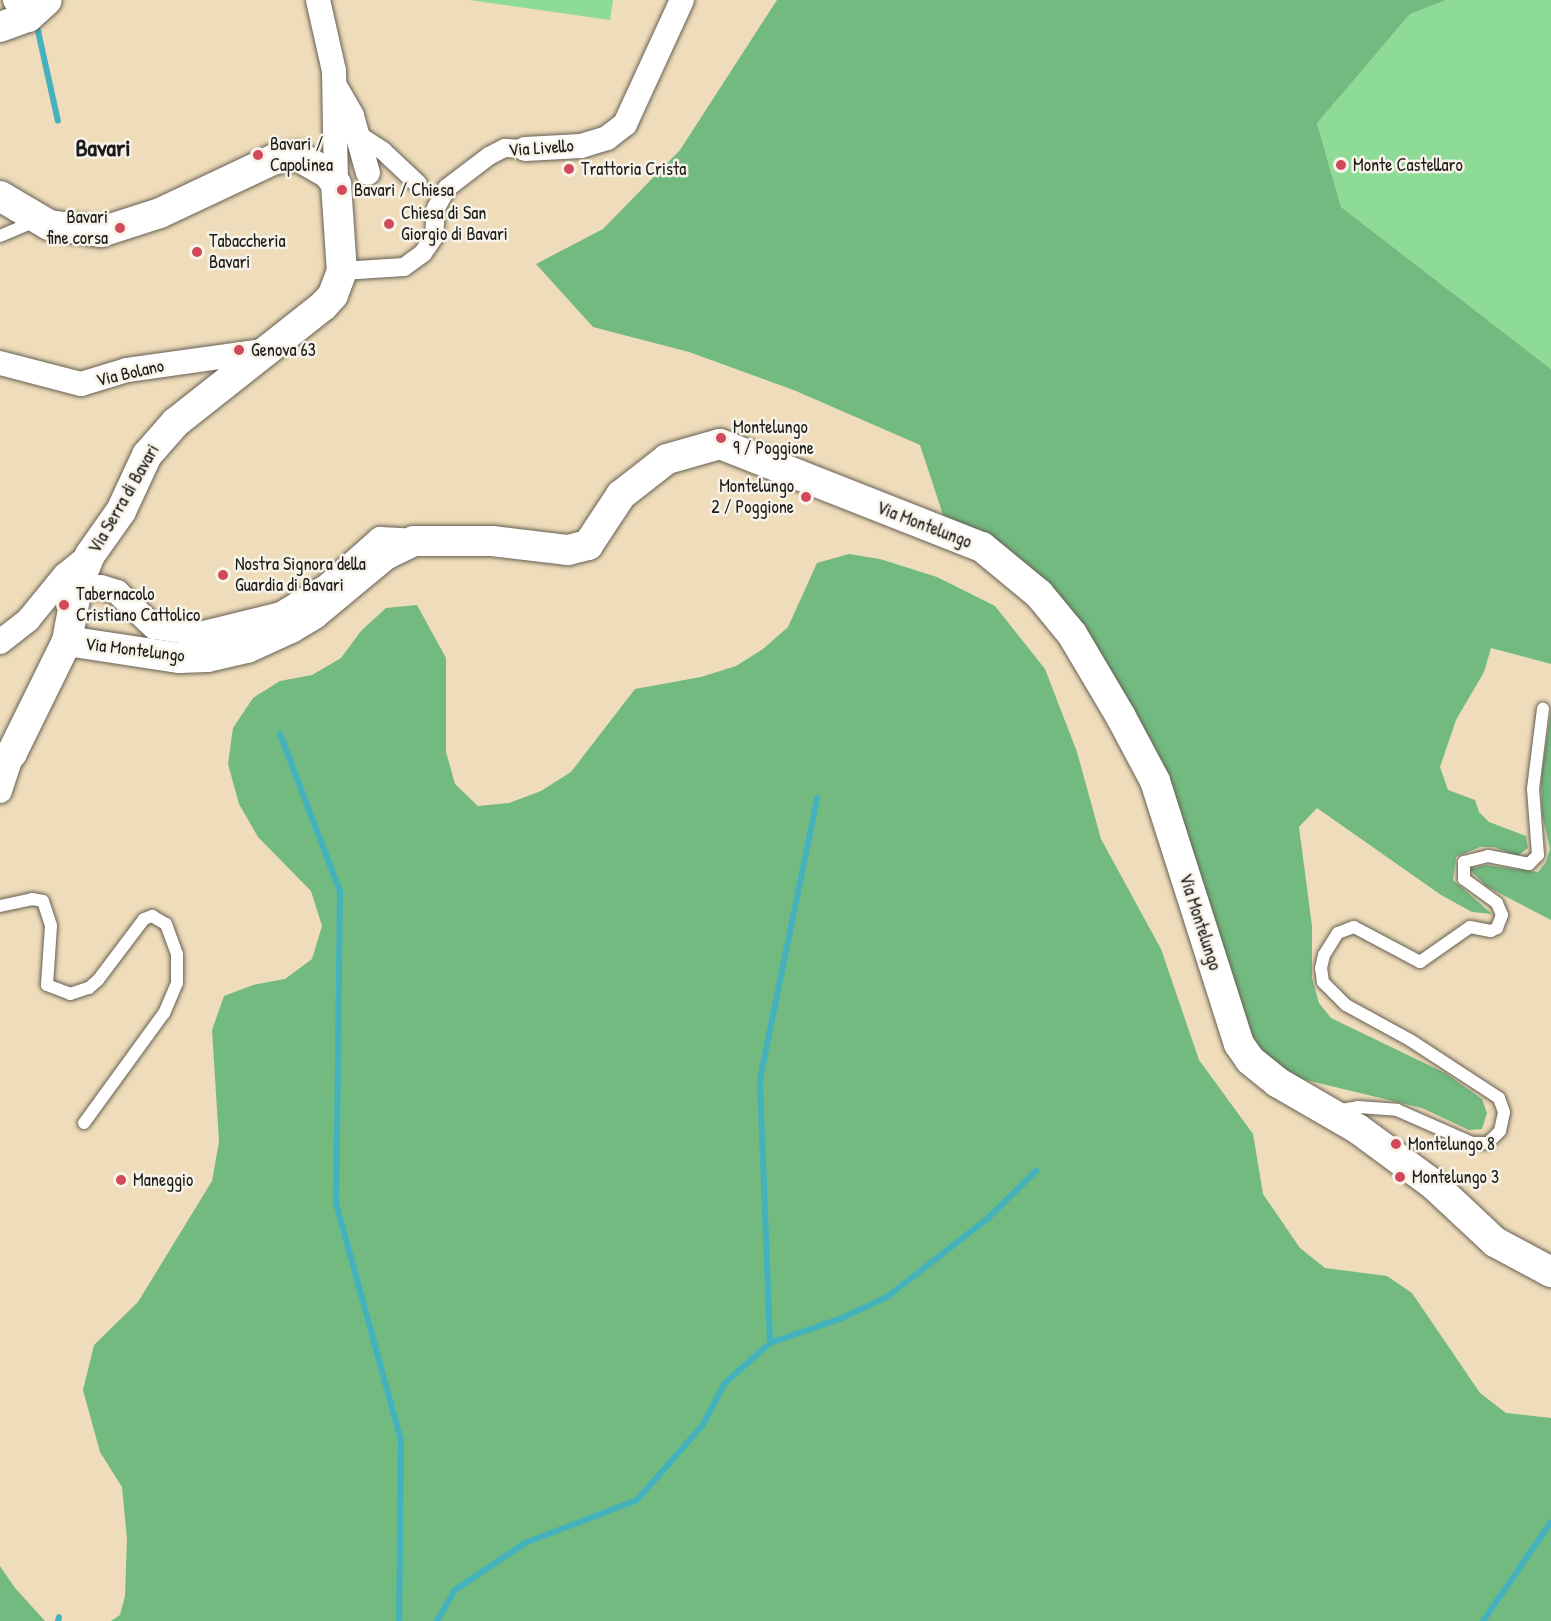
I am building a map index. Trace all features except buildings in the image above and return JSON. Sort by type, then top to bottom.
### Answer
[{"type":"street","points":[[318,0],[334,86],[336,184]]},
{"type":"street","name":"Via Livello","points":[[342,272],[404,267],[423,253],[434,237],[436,208],[447,188],[489,156],[505,148],[581,146],[608,138],[625,124],[682,0]]},
{"type":"street","points":[[0,27],[30,6]]},
{"type":"street","points":[[334,86],[352,116],[368,173]]},
{"type":"street","points":[[357,134],[383,151],[418,184]]},
{"type":"street","points":[[0,196],[38,219],[67,229],[101,232],[160,213],[288,156],[317,166],[336,184]]},
{"type":"street","name":"Via Serra di Bavari","points":[[6,760],[67,641],[77,588],[90,555],[121,511],[147,455],[160,438],[262,351],[333,296],[342,272],[336,184]]},
{"type":"street","name":"Via Bolano","points":[[0,363],[81,384],[138,368],[262,351]]},
{"type":"street","name":"Via Montelungo","points":[[67,641],[180,658],[207,657],[247,648],[314,614],[385,555],[414,541],[492,541],[568,550],[588,545],[621,495],[667,459],[720,444],[982,547],[1039,594],[1072,634],[1136,744],[1155,782],[1239,1044],[1250,1060],[1277,1082],[1329,1112],[1433,1184],[1495,1242],[1551,1272]]},
{"type":"street","points":[[77,588],[101,587],[117,592],[154,627],[201,634],[281,614],[327,586],[380,539],[414,541]]},
{"type":"street","points":[[0,642],[28,620],[65,575],[90,555]]},
{"type":"street","points":[[0,791],[6,760]]},
{"type":"lane","points":[[0,236],[38,219]]},
{"type":"lane","points":[[1329,1112],[1358,1107],[1397,1110],[1472,1143],[1488,1143],[1500,1131],[1504,1112],[1499,1098],[1410,1040],[1346,1005],[1323,982],[1321,968],[1338,933],[1354,927],[1420,962],[1470,927],[1491,931],[1497,928],[1502,915],[1497,903],[1464,879],[1464,862],[1488,856],[1529,864],[1538,855],[1533,789],[1543,709]]},
{"type":"lane","points":[[0,906],[32,898],[43,901],[51,926],[45,977],[52,990],[70,994],[89,988],[98,980],[144,919],[152,916],[166,924],[177,954],[177,983],[164,1013],[84,1123]]},
{"type":"green space","points":[[469,0],[613,0],[610,20]]},
{"type":"green space","points":[[777,0],[1446,0],[1410,14],[1317,123],[1341,207],[1551,369],[1551,664],[1491,648],[1484,672],[1456,720],[1440,767],[1448,790],[1475,800],[1479,812],[1489,822],[1526,836],[1528,848],[1517,856],[1494,847],[1480,847],[1456,857],[1453,880],[1492,914],[1472,912],[1441,895],[1317,808],[1299,827],[1312,926],[1312,978],[1319,1003],[1331,1018],[1445,1073],[1482,1099],[1487,1113],[1482,1129],[1469,1130],[1422,1108],[1285,1075],[1256,1055],[1127,702],[945,521],[920,445],[796,391],[689,352],[593,327],[536,264],[603,229],[680,150]]},
{"type":"green space","points":[[1446,0],[1551,0],[1551,369],[1341,207],[1317,122],[1410,14]]},
{"type":"green space","points":[[849,554],[880,559],[937,577],[995,606],[1045,669],[1077,752],[1101,839],[1161,949],[1199,1060],[1253,1134],[1263,1194],[1300,1248],[1325,1268],[1387,1276],[1412,1293],[1480,1393],[1506,1413],[1551,1418],[1551,1621],[111,1621],[120,1615],[125,1596],[127,1539],[122,1487],[100,1452],[83,1390],[94,1345],[138,1302],[212,1181],[219,1142],[212,1030],[224,996],[253,985],[285,979],[312,959],[322,926],[311,891],[258,837],[239,804],[228,764],[233,728],[253,698],[280,681],[312,675],[341,658],[361,631],[386,608],[417,605],[446,658],[446,752],[455,784],[478,806],[509,803],[541,791],[571,772],[635,689],[701,677],[736,666],[763,649],[788,627],[817,563]]},
{"type":"green space","points":[[1551,711],[1551,920],[1486,886],[1469,869],[1486,865],[1538,872],[1546,862],[1550,849],[1542,814],[1541,777]]},
{"type":"green space","points":[[0,1566],[15,1588],[45,1621],[0,1621]]},
{"type":"waterway","points":[[36,22],[58,121]]},
{"type":"waterway","points":[[280,734],[340,891],[336,1203],[401,1441],[399,1621]]},
{"type":"waterway","points":[[770,1343],[760,1079],[817,798]]},
{"type":"waterway","points":[[437,1621],[455,1590],[525,1543],[637,1500],[702,1426],[725,1383],[770,1343],[842,1318],[887,1297],[987,1219],[1036,1171]]},
{"type":"waterway","points":[[1483,1621],[1551,1522]]},
{"type":"waterway","points":[[58,1621],[59,1617]]},
{"type":"place","name":"Bavari / Capolinea","points":[[258,155]]},
{"type":"place","name":"Monte Castellaro","points":[[1341,165]]},
{"type":"place","name":"Trattoria Crista","points":[[569,169]]},
{"type":"place","name":"Bavari / Chiesa","points":[[342,190]]},
{"type":"place","name":"Chiesa di San Giorgio di Bavari","points":[[389,224]]},
{"type":"place","name":"Bavari fine corsa","points":[[120,228]]},
{"type":"place","name":"Tabaccheria Bavari","points":[[197,252]]},
{"type":"place","name":"Genova 63","points":[[239,350]]},
{"type":"place","name":"Montelungo 9 / Poggione","points":[[721,438]]},
{"type":"place","name":"Montelungo 2 / Poggione","points":[[806,497]]},
{"type":"place","name":"Nostra Signora della Guardia di Bavari","points":[[223,575]]},
{"type":"place","name":"Tabernacolo Cristiano Cattolico","points":[[64,605]]},
{"type":"place","name":"Montelungo 8","points":[[1396,1144]]},
{"type":"place","name":"Montelungo 3","points":[[1400,1177]]},
{"type":"place","name":"Maneggio","points":[[121,1180]]},
{"type":"district","name":"Bavari","points":[[103,148]]}]
